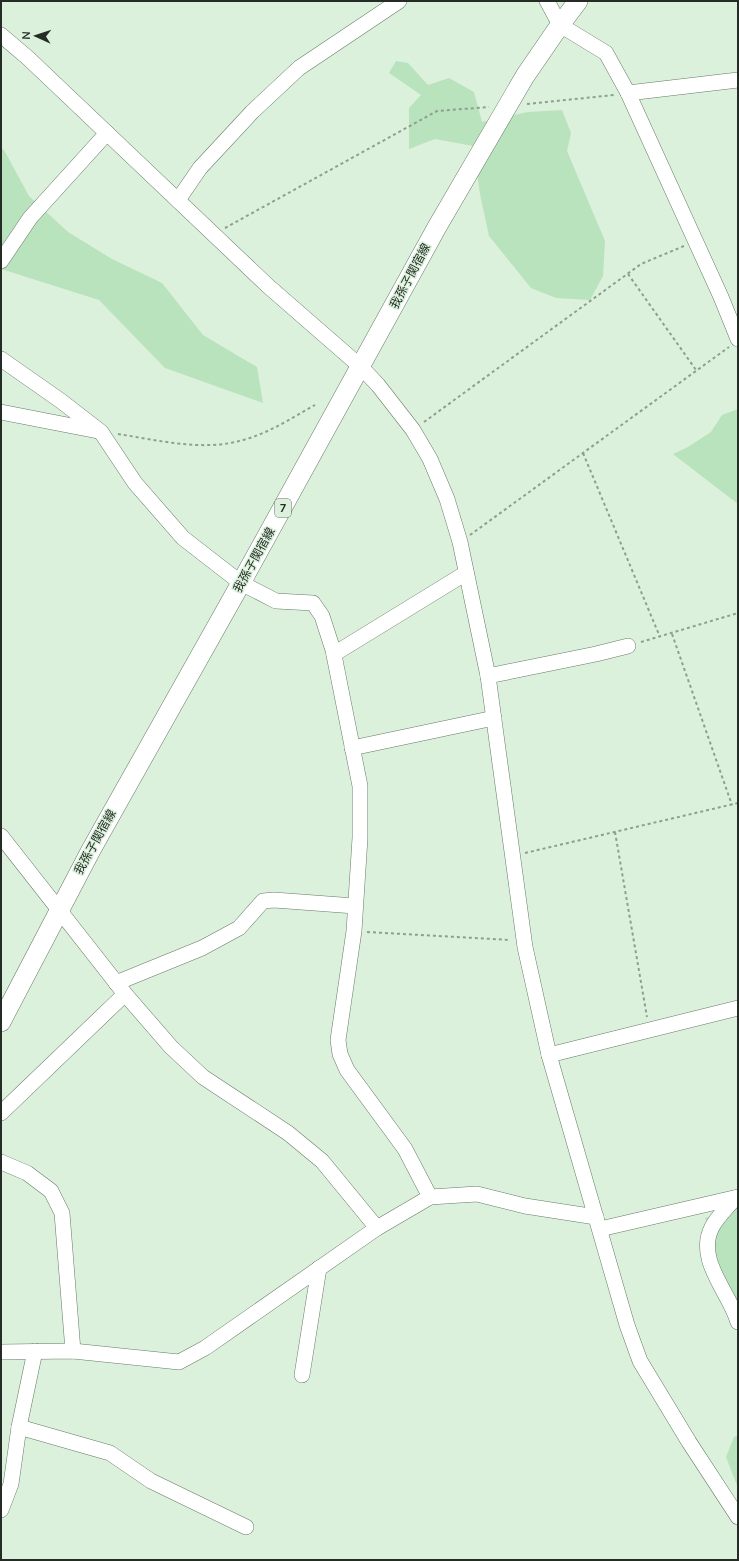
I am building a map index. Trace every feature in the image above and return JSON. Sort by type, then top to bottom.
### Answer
[{"type":"main road","name":"我孫子関宿線","points":[[1,1022],[91,850],[361,367],[437,226],[507,106],[560,25],[578,1]]},
{"type":"street","points":[[178,200],[200,168],[252,112],[299,68],[399,1]]},
{"type":"street","points":[[547,1],[560,25],[606,53],[628,93],[721,297],[735,342]]},
{"type":"street","points":[[1,35],[28,58],[268,286],[361,367],[378,385],[413,430],[430,459],[446,499],[460,542],[488,676],[524,941],[549,1055],[627,1325],[640,1361],[689,1442],[738,1517]]},
{"type":"street","points":[[628,93],[738,80]]},
{"type":"street","points":[[1,261],[30,218],[107,133]]},
{"type":"street","points":[[1,359],[61,401],[101,432],[135,483],[183,538],[241,583],[276,601],[313,603],[322,616],[334,654],[360,786],[360,838],[354,931],[338,1040],[340,1054],[347,1070],[405,1149],[430,1197]]},
{"type":"street","points":[[1,412],[101,432]]},
{"type":"street","points":[[334,654],[466,573]]},
{"type":"street","points":[[488,676],[628,646]]},
{"type":"street","points":[[352,748],[494,718]]},
{"type":"street","points":[[1,836],[120,988],[171,1047],[203,1077],[288,1133],[322,1162],[377,1228]]},
{"type":"street","points":[[1,1113],[120,988],[202,948],[239,928],[263,901],[274,900],[355,906]]},
{"type":"street","points":[[549,1055],[738,1008]]},
{"type":"street","points":[[1,1162],[27,1173],[52,1191],[62,1213],[74,1351]]},
{"type":"street","points":[[1,1352],[74,1351],[179,1362],[205,1348],[377,1228],[430,1197],[477,1194],[598,1223],[737,1198]]},
{"type":"street","points":[[737,1198],[712,1225],[708,1236],[708,1253],[712,1267],[738,1322]]},
{"type":"street","points":[[302,1375],[319,1268]]},
{"type":"street","points":[[1,1510],[11,1484],[7,1463],[19,1427],[35,1352]]},
{"type":"street","points":[[19,1427],[110,1453],[151,1481],[246,1528]]},
{"type":"path","points":[[214,234],[437,111],[507,106],[628,93]]},
{"type":"path","points":[[413,430],[642,264],[695,241]]},
{"type":"path","points":[[628,274],[696,370]]},
{"type":"path","points":[[460,542],[735,342]]},
{"type":"path","points":[[101,432],[181,443],[225,444],[243,440],[267,431],[315,405]]},
{"type":"path","points":[[583,453],[660,638]]},
{"type":"path","points":[[628,646],[660,638],[738,613]]},
{"type":"path","points":[[672,634],[732,805]]},
{"type":"path","points":[[512,856],[738,803]]},
{"type":"path","points":[[615,832],[650,1030]]},
{"type":"path","points":[[354,931],[524,941]]},
{"type":"green space","points":[[396,61],[408,63],[428,85],[449,78],[474,92],[482,122],[528,112],[562,110],[571,133],[567,151],[605,241],[603,276],[590,300],[556,298],[531,288],[489,236],[480,194],[473,146],[435,139],[409,149],[409,108],[421,95],[389,73]]},
{"type":"green space","points":[[1,148],[4,150],[29,196],[68,232],[112,259],[162,283],[203,335],[257,367],[263,403],[165,368],[99,300],[1,269]]},
{"type":"green space","points":[[738,409],[738,504],[673,454],[688,447],[711,432],[722,415]]},
{"type":"green space","points":[[738,1207],[738,1309],[713,1253],[714,1240],[705,1218]]},
{"type":"green space","points":[[738,1435],[738,1488],[726,1457],[734,1437]]}]
